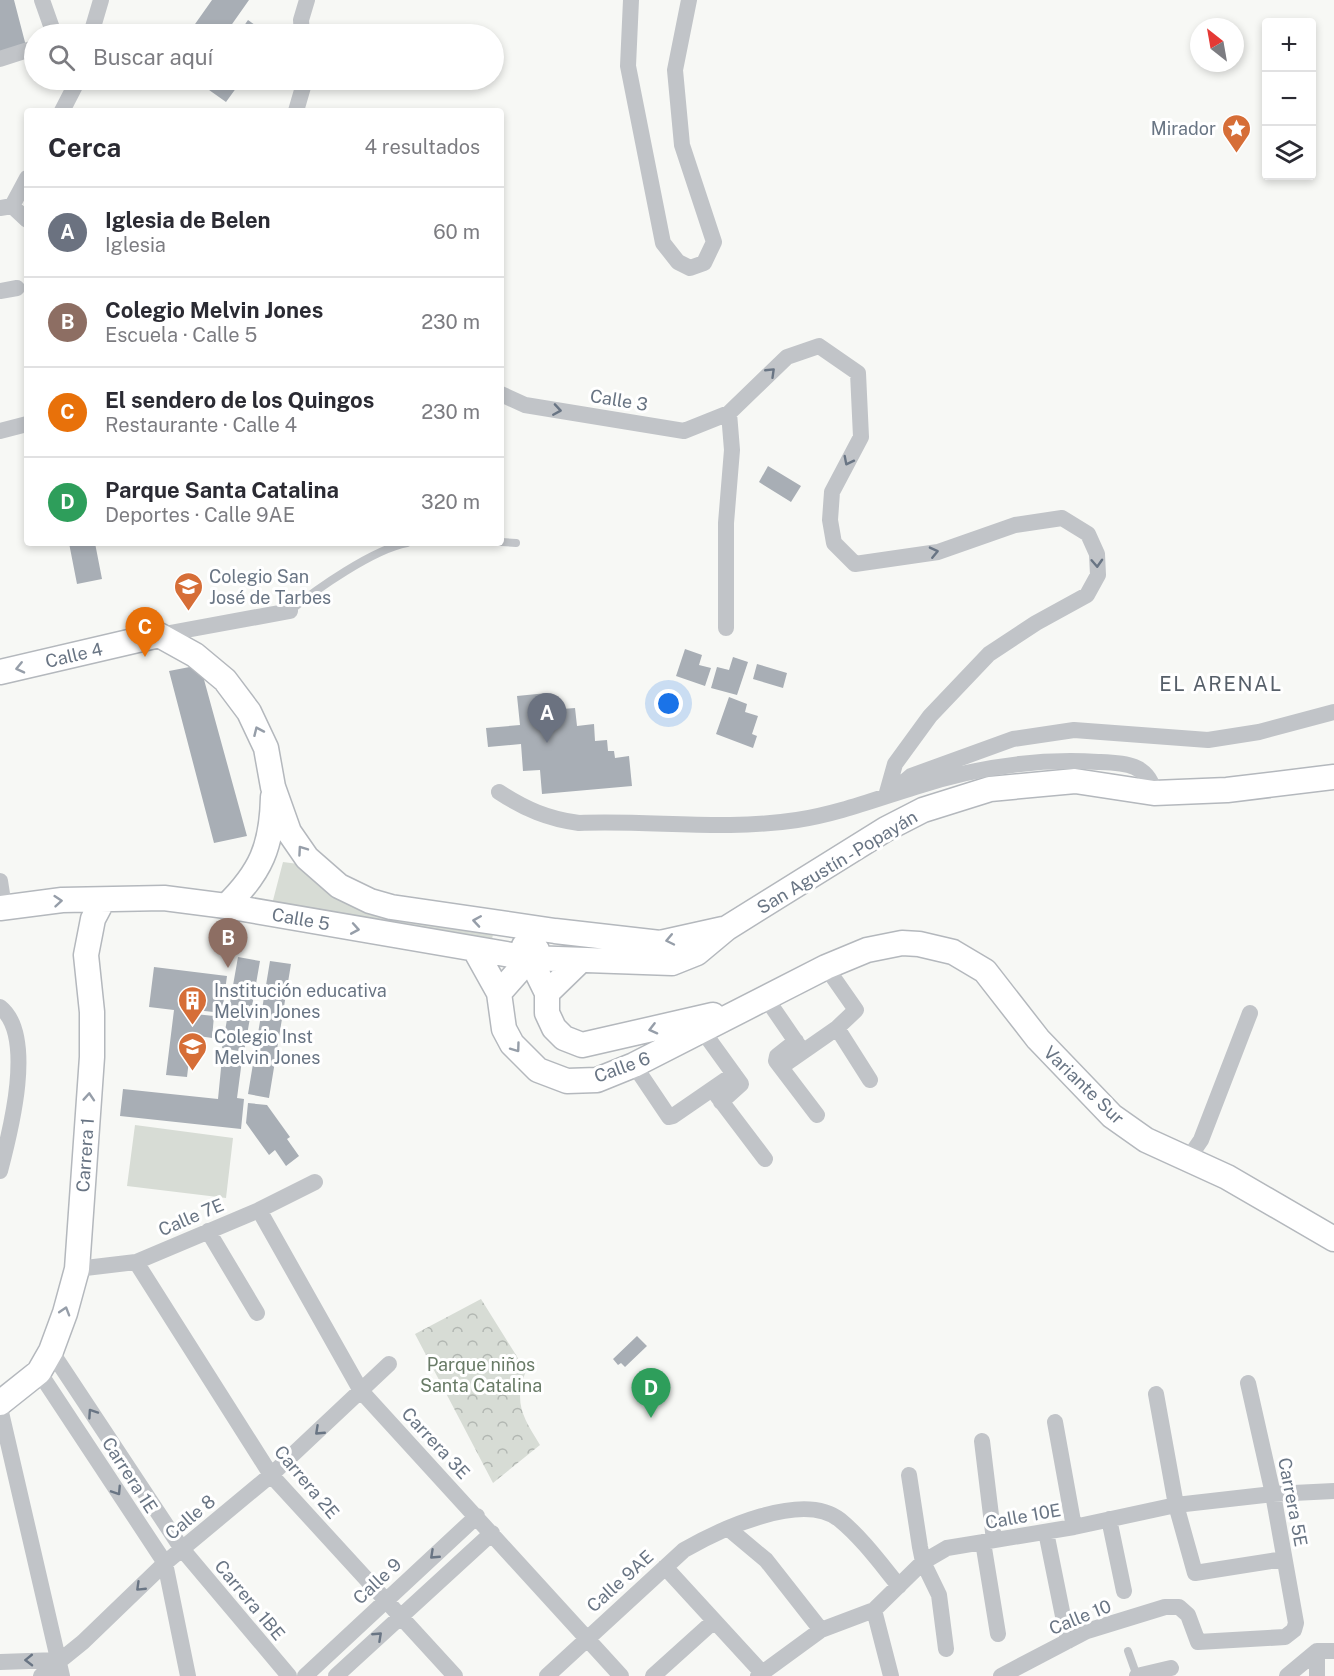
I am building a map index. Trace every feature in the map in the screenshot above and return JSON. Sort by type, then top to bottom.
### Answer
[{"type":"main road","name":"Calle 4","points":[[0,672],[159,635]]},
{"type":"main road","points":[[159,635],[195,655],[225,680],[249,712],[266,748],[273,787],[289,832],[307,858],[339,886],[370,901],[391,907],[555,931],[660,943],[727,928]]},
{"type":"main road","name":"San Agustín - Popayán","points":[[530,958],[672,963],[697,953],[727,928],[886,829],[923,810],[990,789],[1075,781],[1154,793],[1227,790],[1334,777]]},
{"type":"main road","points":[[226,906],[249,884],[264,854],[273,821],[273,787]]},
{"type":"main road","name":"Calle 5","points":[[2,907],[62,900],[164,898],[226,906],[530,958]]},
{"type":"main road","name":"Carrera 1","points":[[5,1402],[39,1372],[51,1351],[65,1313],[77,1269],[92,1057],[92,1012],[86,955],[93,919],[103,900]]},
{"type":"main road","name":"Calle 6","points":[[514,925],[547,993],[547,1013],[554,1028],[564,1038],[582,1045],[758,1002]]},
{"type":"main road","points":[[499,993],[555,931]]},
{"type":"main road","name":"Calle 6","points":[[475,950],[499,993],[504,1029],[512,1044],[538,1070],[567,1081],[597,1080],[634,1065],[826,967],[884,945],[919,944]]},
{"type":"main road","name":"Variante Sur","points":[[919,944],[953,952],[985,971],[1038,1039],[1112,1116],[1146,1140],[1227,1177],[1334,1239]]},
{"type":"main road","points":[[547,993],[581,960]]},
{"type":"street","points":[[42,0],[50,24]]},
{"type":"street","points":[[94,24],[101,0]]},
{"type":"street","points":[[301,24],[306,0]]},
{"type":"street","points":[[631,0],[628,66],[663,243],[678,262],[690,268],[704,262],[714,242],[682,145],[675,70],[689,0]]},
{"type":"street","points":[[0,59],[24,51]]},
{"type":"street","points":[[64,108],[73,90]]},
{"type":"street","points":[[297,108],[302,90]]},
{"type":"street","points":[[24,182],[6,207],[24,218]]},
{"type":"street","points":[[726,628],[726,523],[732,450],[729,413],[787,357],[819,346],[858,373],[861,437],[832,492],[830,520],[834,543],[855,564],[938,552],[1015,525],[1062,518],[1088,534],[1097,554],[1098,576],[1087,595],[1036,622],[990,654],[930,716],[895,764],[886,796]]},
{"type":"street","name":"Calle 3","points":[[504,395],[525,405],[684,431],[729,413]]},
{"type":"street","points":[[0,431],[24,425]]},
{"type":"street","name":"Calle 4","points":[[159,635],[290,611]]},
{"type":"street","points":[[886,796],[911,776],[1013,739],[1074,730],[1208,740],[1259,732],[1334,712]]},
{"type":"street","points":[[499,792],[523,808],[554,820],[579,823],[763,824],[799,820],[978,771],[1018,764],[1070,760],[1122,763],[1140,767],[1149,776],[1154,793]]},
{"type":"street","points":[[0,881],[2,907]]},
{"type":"street","points":[[817,1115],[778,1063],[799,1046],[837,1028],[856,1010],[826,967]]},
{"type":"street","points":[[758,1002],[799,1046]]},
{"type":"street","points":[[0,1171],[15,1116],[19,1053],[11,1019],[1,1007]]},
{"type":"street","points":[[1188,1159],[1201,1140],[1250,1013]]},
{"type":"street","points":[[837,1028],[870,1080]]},
{"type":"street","points":[[634,1065],[669,1117],[717,1096],[738,1079],[702,1030]]},
{"type":"street","points":[[717,1096],[765,1159]]},
{"type":"street","name":"Calle 7E","points":[[77,1269],[136,1262],[259,1210],[315,1182]]},
{"type":"street","name":"Carrera 3E","points":[[259,1210],[361,1391],[621,1676]]},
{"type":"street","points":[[208,1232],[257,1313]]},
{"type":"street","name":"Carrera 2E","points":[[136,1262],[271,1475],[455,1676]]},
{"type":"street","name":"Carrera 1E","points":[[51,1351],[182,1549]]},
{"type":"street","name":"Calle 8","points":[[41,1676],[60,1668],[83,1642],[165,1563],[271,1475],[389,1364]]},
{"type":"street","name":"Carrera 1E","points":[[39,1372],[165,1563],[188,1676]]},
{"type":"street","name":"Carrera 5E","points":[[1179,1607],[1188,1615],[1198,1642],[1285,1637],[1294,1630],[1296,1623],[1273,1494],[1248,1383]]},
{"type":"street","points":[[1156,1394],[1176,1505],[1194,1573],[1284,1559]]},
{"type":"street","name":"Carrera 1","points":[[5,1402],[60,1668]]},
{"type":"street","points":[[1055,1422],[1074,1527]]},
{"type":"street","points":[[982,1441],[988,1541],[998,1634]]},
{"type":"street","points":[[909,1474],[923,1562],[939,1595],[946,1649]]},
{"type":"street","name":"Calle 10E","points":[[762,1675],[821,1630],[874,1610],[923,1562],[947,1548],[1074,1527],[1176,1505],[1273,1494],[1334,1491]]},
{"type":"street","name":"Calle 9AE","points":[[547,1676],[684,1550],[710,1535],[774,1513],[807,1508],[839,1518],[899,1586]]},
{"type":"street","name":"Calle 9","points":[[305,1676],[477,1516]]},
{"type":"street","points":[[1109,1519],[1124,1591]]},
{"type":"street","points":[[729,1528],[766,1560],[821,1630]]},
{"type":"street","points":[[1046,1532],[1068,1641]]},
{"type":"street","points":[[336,1676],[492,1533]]},
{"type":"street","name":"Carrera 1BE","points":[[182,1549],[289,1676]]},
{"type":"street","points":[[665,1568],[762,1675]]},
{"type":"street","name":"Calle 10","points":[[1001,1676],[1087,1631],[1165,1607],[1179,1607]]},
{"type":"street","points":[[874,1610],[891,1676]]},
{"type":"street","points":[[653,1676],[714,1621]]},
{"type":"street","points":[[1317,1651],[1317,1676]]},
{"type":"street","points":[[1287,1676],[1317,1651],[1334,1651]]},
{"type":"street","points":[[0,1662],[60,1668]]},
{"type":"street","points":[[1137,1676],[1171,1668]]},
{"type":"lane","points":[[504,542],[516,543]]},
{"type":"lane","points":[[290,611],[307,597],[362,563],[400,546]]},
{"type":"lane","points":[[1128,1651],[1137,1676]]},
{"type":"green space","points":[[283,862],[306,865],[318,885],[337,898],[493,933],[491,948],[271,908]]},
{"type":"green space","points":[[135,1125],[233,1138],[226,1198],[127,1186]]},
{"type":"green space","name":"Parque niños Santa Catalina","points":[[481,1299],[526,1371],[520,1401],[525,1418],[540,1445],[493,1483],[415,1334]]},
{"type":"building","points":[[0,0],[14,0],[24,47],[0,53]]},
{"type":"building","points":[[212,0],[249,0],[232,24],[195,24]]},
{"type":"building","points":[[209,90],[235,90],[226,102]]},
{"type":"building","points":[[768,466],[801,486],[791,502],[759,482]]},
{"type":"building","points":[[70,546],[96,546],[102,579],[77,584]]},
{"type":"building","points":[[685,649],[702,655],[699,665],[711,668],[705,686],[676,676]]},
{"type":"building","points":[[733,657],[748,662],[737,695],[711,688],[717,667],[729,670]]},
{"type":"building","points":[[757,664],[787,673],[783,688],[753,679]]},
{"type":"building","points":[[200,665],[247,836],[214,843],[169,671]]},
{"type":"building","points":[[547,693],[549,710],[575,708],[577,726],[594,724],[595,741],[607,740],[608,751],[614,751],[615,758],[629,756],[632,786],[542,794],[540,770],[523,771],[521,744],[488,747],[486,728],[520,725],[517,696]]},
{"type":"building","points":[[729,697],[747,704],[745,712],[758,716],[752,734],[757,736],[753,748],[716,734]]},
{"type":"building","points":[[238,957],[260,961],[244,1052],[222,1048]]},
{"type":"building","points":[[270,961],[291,964],[269,1098],[248,1094]]},
{"type":"building","name":"Institución educativa Melvin Jones","points":[[154,967],[227,976],[222,1013],[196,1010],[195,1014],[214,1016],[212,1038],[192,1035],[187,1077],[166,1075],[174,1010],[149,1007]]},
{"type":"building","points":[[222,1058],[242,1060],[237,1098],[244,1099],[241,1129],[120,1116],[123,1089],[218,1099]]},
{"type":"building","points":[[248,1103],[267,1105],[290,1137],[287,1139],[299,1156],[286,1166],[275,1150],[269,1155],[246,1123]]},
{"type":"building","points":[[637,1336],[647,1346],[625,1367],[621,1363],[618,1365],[613,1359]]},
{"type":"place","name":"Mirador","points":[[1237,154]]},
{"type":"place","name":"Colegio San José de Tarbes","points":[[188,612]]},
{"type":"place","name":"El sendero de los Quingos","points":[[145,657]]},
{"type":"place","name":"Iglesia de Belen","points":[[547,743]]},
{"type":"place","name":"Colegio Melvin Jones","points":[[228,968]]},
{"type":"place","name":"Institución educativa Melvin Jones","points":[[193,1026]]},
{"type":"place","name":"Colegio Inst Melvin Jones","points":[[193,1072]]},
{"type":"place","name":"Parque Santa Catalina","points":[[651,1418]]},
{"type":"district","name":"EL ARENAL","points":[[1221,684]]}]
